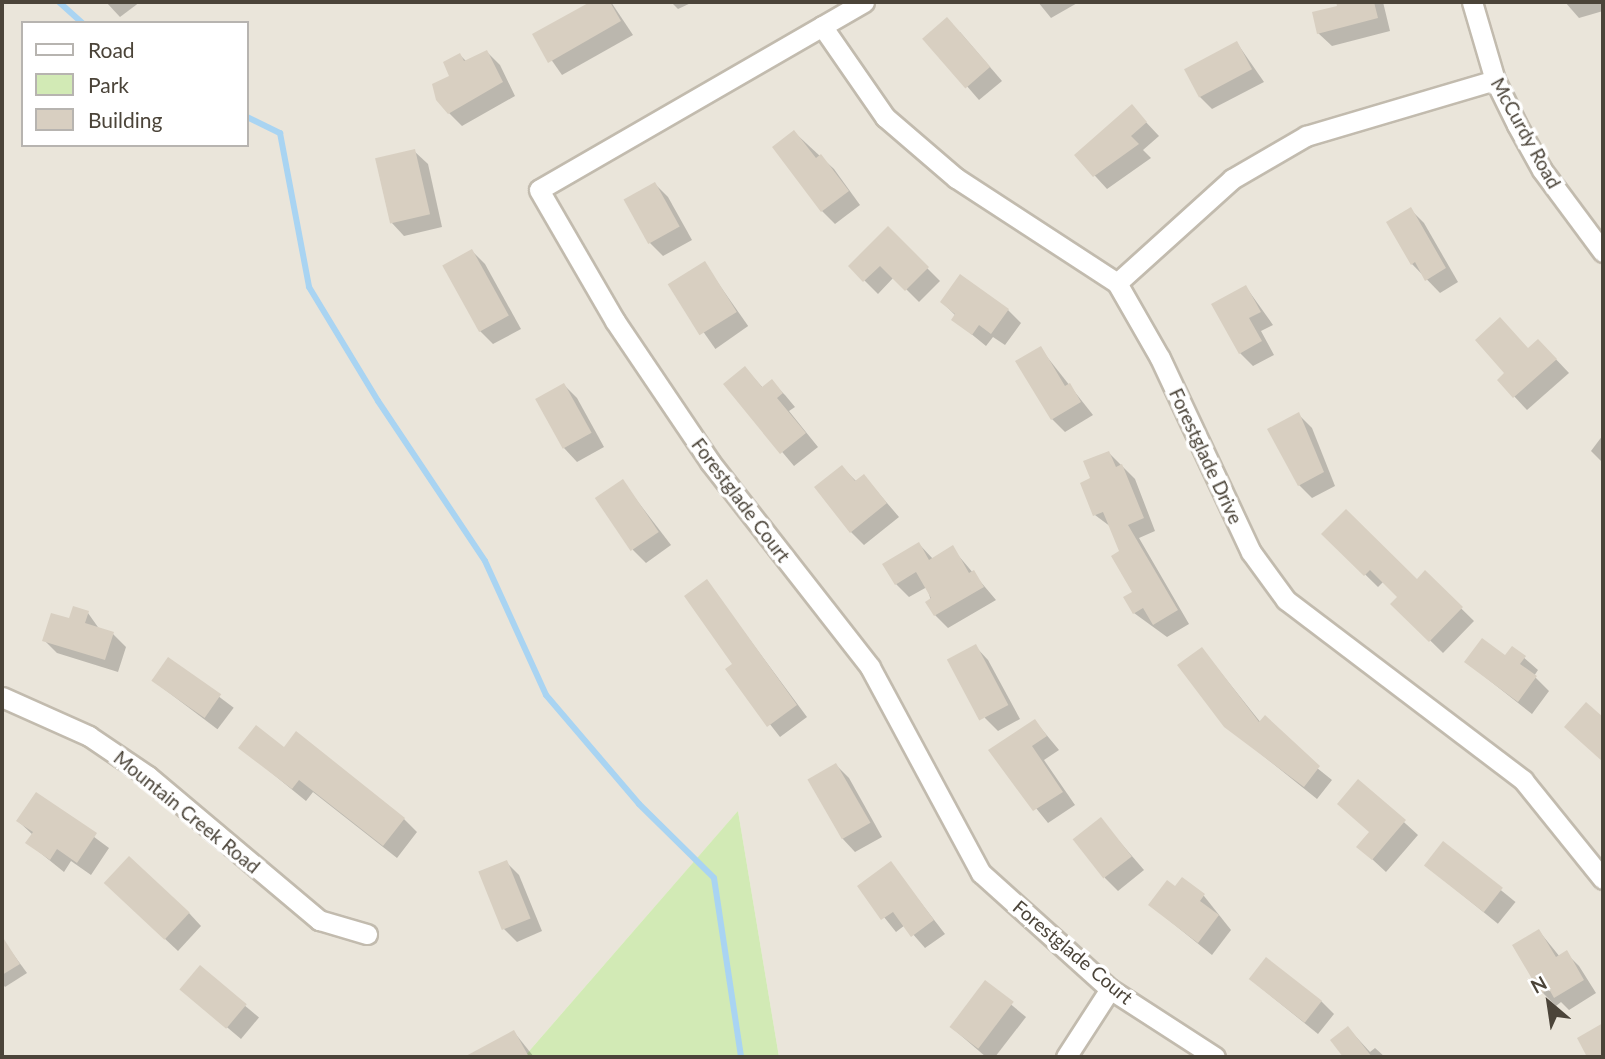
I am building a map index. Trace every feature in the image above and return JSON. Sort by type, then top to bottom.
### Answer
[{"type":"street","name":"Forestglade Court","points":[[864,2],[539,190],[615,321],[710,462],[870,667],[981,873],[1110,989],[1215,1057]]},
{"type":"street","name":"McCurdy Road","points":[[1472,2],[1495,80],[1542,170],[1603,252]]},
{"type":"street","name":"Forestglade Drive","points":[[822,26],[895,126],[956,178],[1117,283],[1160,358],[1266,577],[1286,600],[1523,780],[1603,879]]},
{"type":"street","points":[[1117,283],[1232,179],[1306,136],[1495,80]]},
{"type":"street","name":"Mountain Creek Road","points":[[2,696],[89,736],[148,776],[319,920],[367,934]]},
{"type":"street","points":[[1066,1057],[1110,989]]},
{"type":"shaded area","points":[[2,2],[1603,2],[1603,1057],[779,1057],[738,811],[524,1057],[2,1057]]},
{"type":"green space","points":[[737,812],[779,1057],[524,1057]]},
{"type":"building","points":[[590,2],[610,2],[621,21],[548,63],[532,34]]},
{"type":"building","points":[[1336,2],[1374,2],[1378,18],[1317,34],[1312,12],[1337,6]]},
{"type":"building","points":[[947,17],[990,67],[965,88],[922,39]]},
{"type":"building","points":[[1237,41],[1252,69],[1199,97],[1184,69]]},
{"type":"building","points":[[487,50],[503,82],[448,114],[436,100],[432,84],[449,76],[443,62],[460,53],[464,61]]},
{"type":"building","points":[[1132,104],[1147,122],[1131,136],[1139,144],[1093,177],[1074,155]]},
{"type":"building","points":[[794,130],[816,158],[821,154],[849,191],[821,212],[772,147]]},
{"type":"building","points":[[415,149],[430,214],[390,224],[375,158]]},
{"type":"building","points":[[655,182],[680,227],[648,244],[624,199]]},
{"type":"building","points":[[1411,207],[1446,268],[1425,281],[1415,262],[1411,265],[1386,222]]},
{"type":"building","points":[[888,226],[929,267],[905,291],[880,266],[863,282],[848,266]]},
{"type":"building","points":[[472,249],[509,315],[479,332],[442,265]]},
{"type":"building","points":[[705,261],[737,312],[699,335],[668,284]]},
{"type":"building","points":[[960,274],[1009,309],[991,334],[979,325],[972,335],[951,320],[955,314],[940,302]]},
{"type":"building","points":[[1246,285],[1261,312],[1249,318],[1262,341],[1239,354],[1211,304]]},
{"type":"building","points":[[1500,317],[1528,348],[1538,339],[1557,359],[1513,398],[1497,380],[1504,373],[1475,340]]},
{"type":"building","points":[[1041,346],[1065,386],[1070,383],[1081,402],[1051,420],[1015,361]]},
{"type":"building","points":[[745,366],[762,387],[772,379],[783,393],[777,398],[806,433],[780,454],[723,384]]},
{"type":"building","points":[[564,383],[592,433],[563,449],[535,399]]},
{"type":"building","points":[[1299,412],[1324,472],[1298,486],[1267,429]]},
{"type":"building","points":[[1109,451],[1116,467],[1122,464],[1144,518],[1128,525],[1178,610],[1153,625],[1143,608],[1133,614],[1123,597],[1132,592],[1111,556],[1119,551],[1103,512],[1093,516],[1080,483],[1090,478],[1083,461]]},
{"type":"building","points":[[842,465],[855,481],[864,474],[887,503],[850,533],[814,487]]},
{"type":"building","points":[[623,479],[659,532],[631,551],[595,498]]},
{"type":"building","points":[[1346,509],[1417,579],[1425,570],[1463,607],[1429,642],[1390,604],[1397,597],[1370,570],[1364,576],[1321,534]]},
{"type":"building","points":[[919,542],[929,560],[953,545],[969,573],[974,570],[984,587],[934,616],[925,602],[931,598],[916,572],[895,585],[882,564]]},
{"type":"building","points":[[707,579],[797,705],[767,727],[725,669],[732,664],[684,596]]},
{"type":"building","points":[[73,606],[89,611],[85,623],[114,632],[105,660],[42,641],[51,613],[69,618]]},
{"type":"building","points":[[1482,638],[1505,655],[1512,646],[1526,656],[1520,664],[1537,676],[1518,702],[1464,662]]},
{"type":"building","points":[[976,644],[1008,705],[979,720],[947,659]]},
{"type":"building","points":[[1202,647],[1259,722],[1265,715],[1320,766],[1304,787],[1224,727],[1177,665]]},
{"type":"building","points":[[168,657],[221,694],[205,718],[151,681]]},
{"type":"building","points":[[1586,702],[1603,717],[1603,762],[1564,727]]},
{"type":"building","points":[[1035,719],[1047,736],[1032,746],[1063,792],[1033,811],[988,750]]},
{"type":"building","points":[[256,725],[284,747],[296,731],[405,818],[383,846],[299,780],[292,789],[238,748]]},
{"type":"building","points":[[836,763],[871,823],[842,839],[807,780]]},
{"type":"building","points":[[1358,779],[1406,820],[1372,860],[1356,847],[1369,832],[1337,804]]},
{"type":"building","points":[[36,792],[97,833],[77,863],[57,849],[50,860],[25,843],[33,832],[16,821]]},
{"type":"building","points":[[1101,817],[1132,856],[1103,879],[1073,839]]},
{"type":"building","points":[[1443,841],[1503,888],[1484,912],[1424,865]]},
{"type":"building","points":[[129,856],[190,913],[164,940],[104,883]]},
{"type":"building","points":[[507,860],[531,918],[502,930],[478,872]]},
{"type":"building","points":[[891,861],[934,920],[911,937],[893,912],[881,920],[857,886]]},
{"type":"building","points":[[1182,877],[1205,894],[1200,901],[1219,915],[1198,943],[1148,905],[1167,880],[1175,886]]},
{"type":"building","points":[[1539,929],[1556,957],[1567,950],[1584,980],[1554,998],[1549,989],[1541,994],[1512,945]]},
{"type":"building","points":[[2,936],[20,964],[2,975]]},
{"type":"building","points":[[1266,957],[1322,1001],[1305,1023],[1249,979]]},
{"type":"building","points":[[200,965],[247,1004],[226,1029],[179,990]]},
{"type":"building","points":[[985,980],[1014,1002],[978,1049],[949,1027]]},
{"type":"building","points":[[1603,1023],[1603,1057],[1587,1057],[1577,1038]]},
{"type":"building","points":[[1348,1026],[1372,1057],[1343,1057],[1330,1040]]},
{"type":"building","points":[[514,1030],[529,1057],[464,1057]]},
{"type":"waterway","points":[[59,2],[80,21]]},
{"type":"waterway","points":[[248,117],[280,133],[309,287],[378,401],[485,561],[546,695],[639,804],[714,878],[741,1057]]}]
